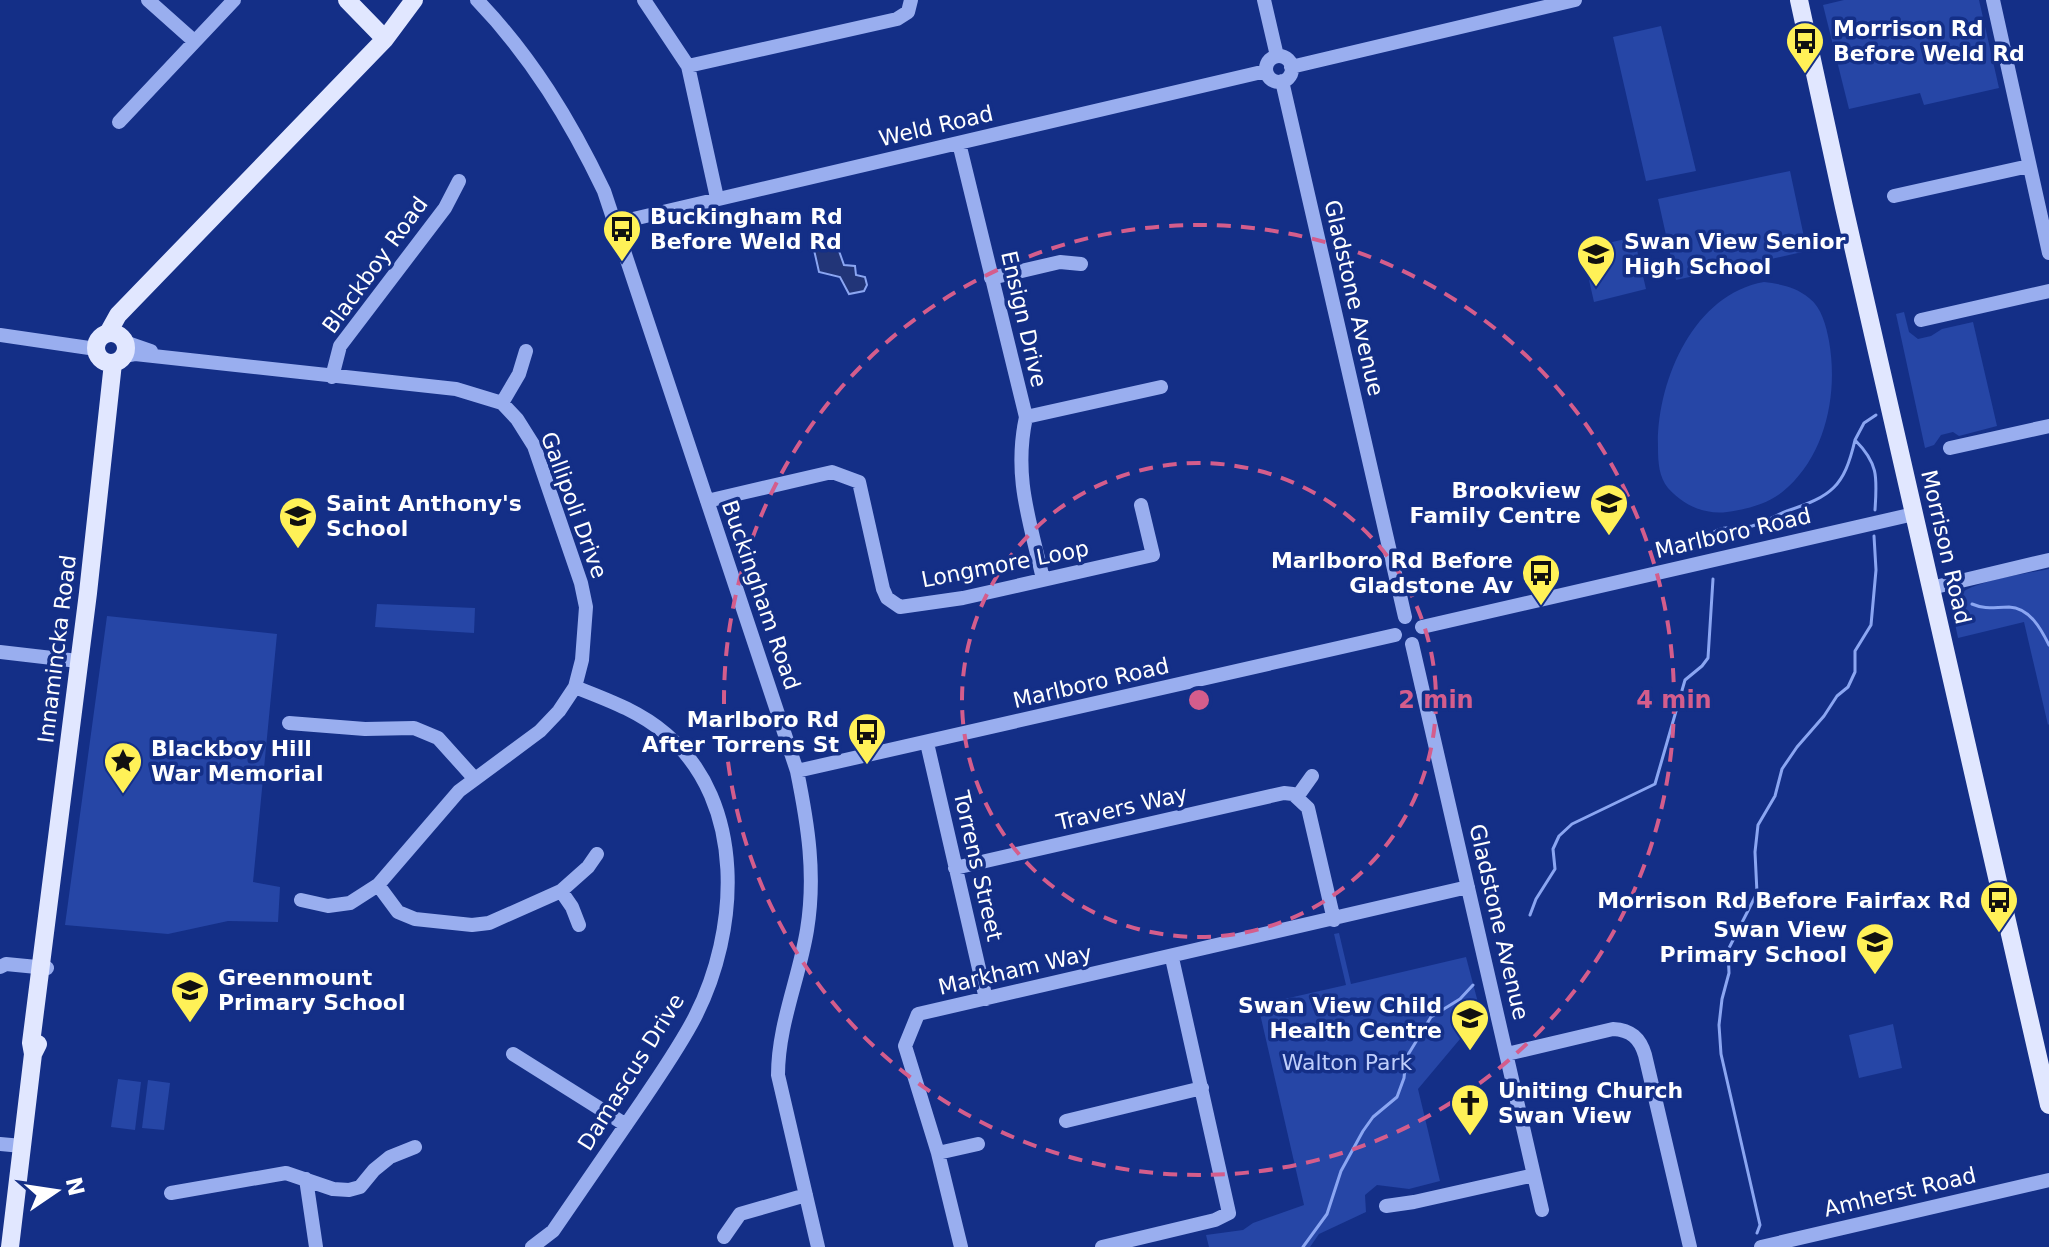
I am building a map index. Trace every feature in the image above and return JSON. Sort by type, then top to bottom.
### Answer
[{"type":"main road","name":"Innamincka Road","points":[[10,1247],[33,1054],[38,1044],[43,972],[51,933],[51,894],[109,410],[112,348],[140,292],[388,35],[414,0]]},
{"type":"main road","name":"Morrison Road","points":[[1799,0],[2049,1105]]},
{"type":"main road","points":[[354,6],[388,35]]},
{"type":"street","points":[[148,0],[194,41]]},
{"type":"street","points":[[119,122],[234,0]]},
{"type":"street","name":"Buckingham Road","points":[[477,0],[516,42],[553,97],[588,158],[616,223],[797,771],[811,850],[812,890],[807,931],[778,1050],[778,1075],[818,1247]]},
{"type":"street","points":[[644,0],[688,66],[717,198]]},
{"type":"street","points":[[688,66],[897,19],[908,12],[911,0]]},
{"type":"street","points":[[1264,0],[1277,56]]},
{"type":"street","points":[[1291,67],[1575,0]]},
{"type":"street","points":[[1993,0],[2049,253]]},
{"type":"street","points":[[1277,56],[1285,58],[1291,67],[1290,75],[1282,81],[1272,80],[1266,71],[1268,62],[1277,56]]},
{"type":"street","name":"Weld Road","points":[[616,223],[1266,71]]},
{"type":"street","name":"Gladstone Avenue","points":[[1282,81],[1405,617]]},
{"type":"street","name":"Ensign Drive","points":[[959,143],[1026,417],[1161,387]]},
{"type":"street","points":[[1894,196],[2029,166]]},
{"type":"street","name":"Blackboy Road","points":[[332,377],[340,346],[445,208],[459,181]]},
{"type":"street","points":[[991,278],[1060,262],[1081,264]]},
{"type":"street","points":[[1921,320],[2049,291]]},
{"type":"street","points":[[0,335],[178,359],[456,389],[502,403],[519,374],[526,351]]},
{"type":"street","name":"Gallipoli Drive","points":[[301,900],[328,906],[350,903],[378,885],[459,791],[540,731],[559,711],[575,687],[586,630],[586,607],[581,583],[534,446],[517,419],[502,403]]},
{"type":"street","points":[[1026,417],[1021,442],[1021,480],[1043,579]]},
{"type":"street","points":[[1950,448],[2049,426]]},
{"type":"street","name":"Longmore Loop","points":[[707,501],[832,472],[859,482],[883,589],[893,604],[909,606],[963,598],[1153,555],[1141,505]]},
{"type":"street","name":"Marlboro Road","points":[[1422,627],[1914,514]]},
{"type":"street","points":[[1931,588],[2049,560]]},
{"type":"street","points":[[1405,617],[1417,620],[1422,627],[1419,640],[1412,644],[1402,644],[1395,635],[1395,625],[1405,617]]},
{"type":"street","name":"Marlboro Road","points":[[797,771],[1395,635]]},
{"type":"street","name":"Gladstone Avenue","points":[[1412,644],[1542,1210]]},
{"type":"street","points":[[0,652],[78,661]]},
{"type":"street","name":"Damascus Drive","points":[[532,1247],[553,1231],[681,1043],[708,989],[725,921],[728,881],[725,843],[719,814],[705,783],[688,757],[667,735],[631,709],[575,687]]},
{"type":"street","points":[[289,723],[365,729],[414,728],[438,738],[474,778]]},
{"type":"street","name":"Torrens Street","points":[[927,743],[986,999]]},
{"type":"street","points":[[1312,776],[1297,797],[1308,808],[1334,920]]},
{"type":"street","name":"Travers Way","points":[[955,868],[1284,793],[1297,797]]},
{"type":"street","points":[[378,885],[398,912],[415,919],[472,925],[505,918],[561,891],[588,867],[597,854]]},
{"type":"street","name":"Markham Way","points":[[961,1247],[938,1153],[905,1046],[918,1014],[1172,958],[1468,887]]},
{"type":"street","points":[[561,891],[579,925]]},
{"type":"street","points":[[1102,1247],[1215,1220],[1229,1213],[1172,958]]},
{"type":"street","points":[[0,968],[6,972],[43,972]]},
{"type":"street","points":[[1507,1054],[1613,1029],[1634,1035],[1645,1055],[1690,1247]]},
{"type":"street","points":[[513,1054],[626,1125]]},
{"type":"street","points":[[1066,1121],[1202,1088]]},
{"type":"street","points":[[0,1144],[22,1146]]},
{"type":"street","points":[[938,1153],[978,1144]]},
{"type":"street","points":[[171,1193],[286,1173],[333,1189],[349,1190],[360,1187],[390,1157],[415,1147]]},
{"type":"street","points":[[1386,1206],[1534,1175]]},
{"type":"street","points":[[306,1179],[316,1247]]},
{"type":"street","name":"Amherst Road","points":[[1761,1247],[1818,1241],[2049,1180]]},
{"type":"street","points":[[724,1237],[740,1214],[806,1195]]},
{"type":"green space","points":[[1844,0],[1979,0],[1999,88],[1924,105],[1920,93],[1849,109],[1823,5]]},
{"type":"green space","points":[[1661,26],[1696,171],[1646,181],[1613,37]]},
{"type":"green space","points":[[1790,171],[1807,251],[1676,280],[1658,199]]},
{"type":"green space","points":[[1634,237],[1646,289],[1594,302],[1582,249]]},
{"type":"green space","points":[[1764,282],[1804,294],[1813,302],[1825,323],[1832,380],[1826,419],[1812,456],[1782,493],[1744,509],[1719,513],[1703,510],[1687,504],[1674,494],[1661,474],[1658,448],[1664,396],[1672,370],[1699,323],[1717,304],[1739,290]]},
{"type":"green space","points":[[1904,312],[1909,332],[1918,339],[1942,329],[1973,322],[1997,426],[1959,436],[1953,432],[1941,435],[1934,445],[1925,448],[1896,314]]},
{"type":"green space","points":[[2049,569],[2048,725],[2024,622],[1958,638],[1951,604],[1956,596],[1979,585]]},
{"type":"green space","points":[[377,604],[475,608],[474,633],[375,627]]},
{"type":"green space","points":[[107,616],[277,634],[253,882],[280,887],[278,922],[228,921],[168,934],[65,925]]},
{"type":"green space","name":"Walton Park","points":[[1339,933],[1351,984],[1466,957],[1481,1014],[1418,1089],[1440,1181],[1409,1189],[1377,1185],[1365,1195],[1366,1212],[1319,1234],[1310,1247],[1209,1247],[1206,1235],[1243,1230],[1253,1223],[1304,1205],[1258,1005],[1346,985],[1334,934]]},
{"type":"green space","points":[[1893,1024],[1902,1068],[1859,1078],[1849,1035]]},
{"type":"green space","points":[[118,1079],[141,1082],[135,1130],[111,1127]]},
{"type":"green space","points":[[148,1080],[170,1083],[164,1130],[142,1128]]},
{"type":"shaded area","points":[[834,237],[844,265],[855,266],[856,275],[865,277],[867,285],[864,291],[849,294],[840,277],[819,272],[812,241]]},
{"type":"waterway","points":[[1875,510],[1875,472],[1869,457],[1855,440],[1864,423],[1876,415]]},
{"type":"waterway","points":[[1711,534],[1726,528],[1756,525],[1825,494],[1841,479],[1855,440]]},
{"type":"waterway","points":[[1757,1233],[1760,1225],[1721,1054],[1719,1025],[1729,973],[1728,950],[1757,893],[1755,852],[1758,825],[1775,796],[1782,769],[1837,696],[1848,687],[1855,672],[1855,651],[1871,625],[1876,570],[1874,536]]},
{"type":"waterway","points":[[1530,915],[1555,869],[1553,849],[1559,836],[1572,824],[1655,784],[1685,680],[1708,658],[1713,579]]},
{"type":"waterway","points":[[1972,604],[2023,611],[2038,626],[2049,645]]},
{"type":"waterway","points":[[1303,1247],[1327,1214],[1341,1171],[1363,1131],[1373,1117],[1397,1097],[1404,1078],[1406,1058],[1431,1017],[1460,999],[1473,985]]},
{"type":"place","name":"Morrison Rd Before Weld Rd","points":[[1805,75]]},
{"type":"place","name":"Buckingham Rd Before Weld Rd","points":[[622,263]]},
{"type":"place","name":"Swan View Senior High School","points":[[1596,288]]},
{"type":"place","name":"Brookview Family Centre","points":[[1609,537]]},
{"type":"place","name":"Saint Anthony's School","points":[[298,550]]},
{"type":"place","name":"Marlboro Rd Before Gladstone Av","points":[[1541,607]]},
{"type":"place","name":"Marlboro Rd After Torrens St","points":[[867,766]]},
{"type":"place","name":"Blackboy Hill War Memorial","points":[[123,795]]},
{"type":"place","name":"Morrison Rd Before Fairfax Rd","points":[[1999,934]]},
{"type":"place","name":"Swan View Primary School","points":[[1875,976]]},
{"type":"place","name":"Greenmount Primary School","points":[[190,1024]]},
{"type":"place","name":"Swan View Child Health Centre","points":[[1470,1052]]},
{"type":"place","name":"Uniting Church Swan View","points":[[1470,1137]]}]
